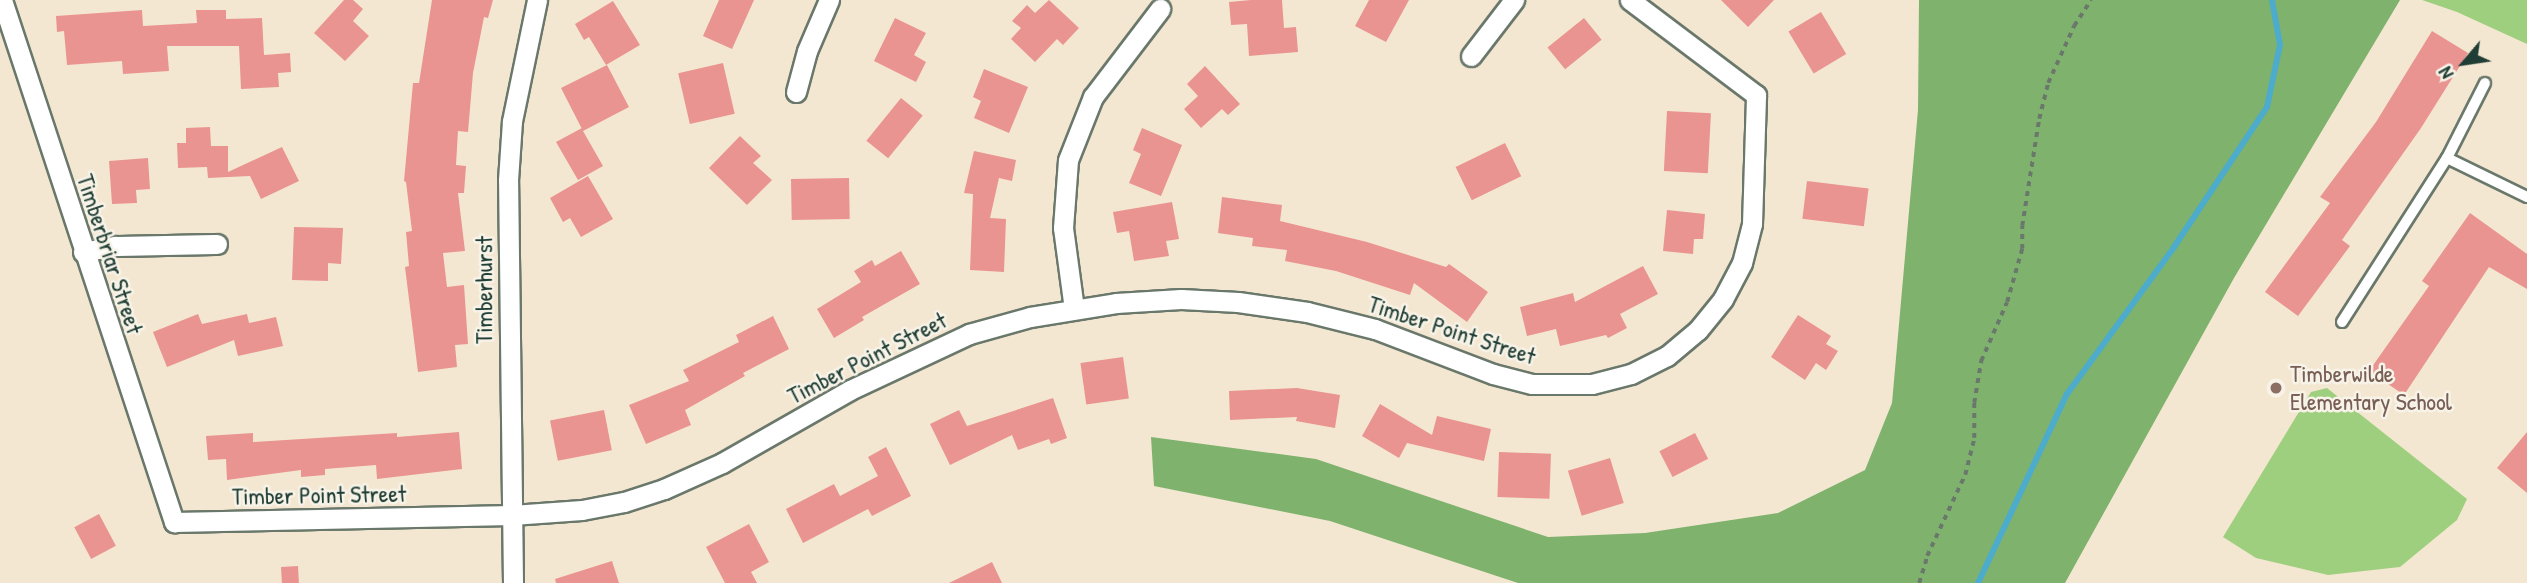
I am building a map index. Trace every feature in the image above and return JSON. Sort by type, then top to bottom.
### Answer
[{"type":"street","name":"Timberbriar Street","points":[[2,0],[174,522]]},
{"type":"street","name":"Timberhurst","points":[[513,583],[508,180],[512,121],[537,0]]},
{"type":"street","points":[[796,92],[807,51],[829,0]]},
{"type":"street","points":[[1471,56],[1514,0]]},
{"type":"street","name":"Timber Point Street","points":[[174,522],[512,515],[582,510],[664,489],[722,463],[920,355],[970,334],[1074,309],[1181,299],[1238,302],[1307,312],[1375,329],[1493,374],[1532,384],[1572,386],[1612,380],[1649,366],[1683,344],[1724,299],[1742,263],[1752,224],[1756,95],[1630,0]]},
{"type":"street","points":[[1074,309],[1062,206],[1068,160],[1082,117],[1093,97],[1160,9]]},
{"type":"street","points":[[83,252],[115,246],[217,244]]},
{"type":"lane","points":[[2342,323],[2446,158],[2485,83]]},
{"type":"lane","points":[[2446,158],[2527,197]]},
{"type":"path","points":[[1919,583],[1927,556],[1965,475],[1974,438],[1974,402],[1981,361],[2007,302],[2022,248],[2022,226],[2037,130],[2048,83],[2074,26],[2091,0]]},
{"type":"green space","points":[[1919,0],[2400,0],[2234,278],[2065,583],[1518,583],[1330,521],[1154,486],[1151,437],[1316,459],[1548,537],[1645,533],[1778,513],[1865,470],[1892,403],[1918,110]]},
{"type":"green space","points":[[2422,0],[2527,0],[2527,44],[2457,12]]},
{"type":"green space","points":[[2327,388],[2467,499],[2457,520],[2400,567],[2328,575],[2256,558],[2223,537],[2311,392]]},
{"type":"building","points":[[344,0],[353,0],[363,9],[353,21],[369,36],[345,61],[314,33]]},
{"type":"building","points":[[432,0],[493,0],[488,18],[484,17],[473,73],[468,132],[458,131],[456,165],[466,166],[464,193],[458,193],[465,251],[443,253],[447,287],[464,285],[468,344],[455,345],[457,367],[418,372],[405,267],[409,266],[406,232],[412,231],[404,181],[413,83],[419,83]]},
{"type":"building","points":[[719,0],[754,0],[732,49],[703,36]]},
{"type":"building","points":[[1049,0],[1079,28],[1063,45],[1057,39],[1035,62],[1011,39],[1021,28],[1012,21],[1027,5],[1035,13]]},
{"type":"building","points":[[1282,0],[1284,28],[1296,27],[1298,52],[1249,56],[1247,24],[1231,25],[1229,2]]},
{"type":"building","points":[[1369,0],[1409,0],[1386,42],[1355,26]]},
{"type":"building","points":[[1721,0],[1774,0],[1748,27]]},
{"type":"building","points":[[613,1],[640,45],[606,65],[589,37],[584,40],[575,24]]},
{"type":"building","points":[[142,10],[143,26],[197,23],[196,10],[226,10],[226,19],[262,18],[264,55],[290,53],[291,72],[278,73],[279,87],[241,89],[239,46],[167,46],[169,71],[123,74],[122,61],[67,65],[64,31],[57,32],[56,16]]},
{"type":"building","points":[[1821,12],[1846,54],[1814,74],[1788,32]]},
{"type":"building","points":[[895,18],[926,33],[914,55],[926,62],[916,82],[874,61]]},
{"type":"building","points":[[1584,18],[1602,40],[1565,69],[1547,48]]},
{"type":"building","points":[[2432,31],[2468,53],[2421,128],[2342,240],[2350,246],[2298,316],[2265,292],[2330,203],[2320,197],[2376,122]]},
{"type":"building","points":[[723,63],[735,114],[690,124],[678,73]]},
{"type":"building","points":[[607,65],[629,107],[583,131],[603,166],[578,180],[556,142],[582,128],[561,88]]},
{"type":"building","points":[[1205,66],[1240,104],[1228,115],[1222,109],[1201,128],[1184,109],[1198,96],[1187,84]]},
{"type":"building","points":[[984,69],[1028,87],[1009,133],[974,118],[981,101],[973,97]]},
{"type":"building","points":[[901,98],[923,116],[888,158],[866,141]]},
{"type":"building","points":[[1667,111],[1711,113],[1708,173],[1664,171]]},
{"type":"building","points":[[210,127],[211,146],[228,146],[228,172],[282,147],[299,181],[261,199],[250,176],[208,178],[207,167],[178,168],[177,143],[186,143],[186,128]]},
{"type":"building","points":[[1142,128],[1182,145],[1161,196],[1129,183],[1141,154],[1133,150]]},
{"type":"building","points":[[740,136],[761,156],[753,163],[772,180],[747,205],[709,168]]},
{"type":"building","points":[[1505,143],[1521,176],[1472,200],[1456,167]]},
{"type":"building","points":[[974,151],[1016,160],[1012,181],[999,178],[990,218],[1006,219],[1004,272],[970,270],[973,194],[964,193]]},
{"type":"building","points":[[148,158],[150,189],[136,190],[137,203],[112,204],[109,161]]},
{"type":"building","points":[[588,176],[613,219],[581,237],[570,218],[563,222],[550,198]]},
{"type":"building","points":[[849,178],[850,219],[792,220],[791,179]]},
{"type":"building","points":[[1807,181],[1869,189],[1864,226],[1802,219]]},
{"type":"building","points":[[1222,197],[1282,205],[1280,221],[1367,242],[1446,267],[1449,264],[1488,292],[1467,322],[1414,283],[1410,295],[1336,271],[1285,261],[1287,250],[1252,246],[1253,238],[1218,233]]},
{"type":"building","points":[[1172,202],[1179,239],[1166,241],[1169,256],[1134,261],[1129,231],[1117,233],[1113,212]]},
{"type":"building","points":[[1667,210],[1705,214],[1703,239],[1694,239],[1693,254],[1663,251]]},
{"type":"building","points":[[2470,213],[2527,254],[2527,289],[2489,267],[2404,395],[2369,371],[2429,286],[2422,281]]},
{"type":"building","points":[[294,227],[343,228],[341,264],[328,263],[328,281],[292,280]]},
{"type":"building","points":[[901,251],[920,284],[862,317],[864,320],[834,338],[817,309],[861,282],[854,271],[872,260],[875,266]]},
{"type":"building","points":[[1643,266],[1658,294],[1620,314],[1627,328],[1608,338],[1606,335],[1560,346],[1556,329],[1527,336],[1520,307],[1573,293],[1575,302]]},
{"type":"building","points":[[198,314],[202,324],[247,314],[249,323],[276,317],[283,346],[238,356],[234,340],[167,367],[153,332]]},
{"type":"building","points":[[1798,315],[1831,336],[1826,344],[1838,351],[1826,370],[1816,363],[1805,380],[1771,357]]},
{"type":"building","points":[[773,316],[789,349],[743,373],[745,376],[685,410],[691,425],[646,444],[629,405],[689,381],[683,370],[739,342],[736,335]]},
{"type":"building","points":[[1123,357],[1129,399],[1086,405],[1080,363]]},
{"type":"building","points":[[1297,388],[1340,395],[1335,428],[1296,421],[1297,417],[1230,420],[1229,391]]},
{"type":"building","points":[[1053,398],[1067,438],[1051,444],[1049,439],[1018,450],[1012,435],[950,465],[930,424],[959,410],[967,426]]},
{"type":"building","points":[[1380,404],[1432,435],[1437,416],[1491,429],[1484,461],[1407,443],[1399,458],[1362,436]]},
{"type":"building","points":[[604,410],[612,450],[558,461],[550,420]]},
{"type":"building","points":[[459,432],[462,469],[377,479],[376,465],[325,469],[325,475],[301,477],[301,470],[227,480],[226,459],[208,460],[206,436],[253,433],[253,442]]},
{"type":"building","points":[[2527,432],[2527,493],[2497,468]]},
{"type":"building","points":[[1695,433],[1708,459],[1673,477],[1659,451]]},
{"type":"building","points":[[886,447],[911,496],[872,516],[868,509],[803,543],[786,509],[834,484],[840,496],[878,476],[868,457]]},
{"type":"building","points":[[1499,452],[1551,454],[1549,499],[1497,497]]},
{"type":"building","points":[[1610,458],[1624,503],[1582,516],[1568,471]]},
{"type":"building","points":[[99,514],[116,546],[91,559],[74,527]]},
{"type":"building","points":[[749,524],[769,562],[751,572],[757,583],[725,583],[706,547]]},
{"type":"building","points":[[612,561],[619,583],[556,583],[555,579]]},
{"type":"building","points":[[992,562],[1002,583],[949,583]]},
{"type":"building","points":[[298,566],[299,583],[282,583],[281,567]]},
{"type":"waterway","points":[[1978,583],[2067,394],[2174,247],[2267,107],[2280,45],[2272,0]]},
{"type":"place","name":"Timberwilde Elementary School","points":[[2276,388]]}]
